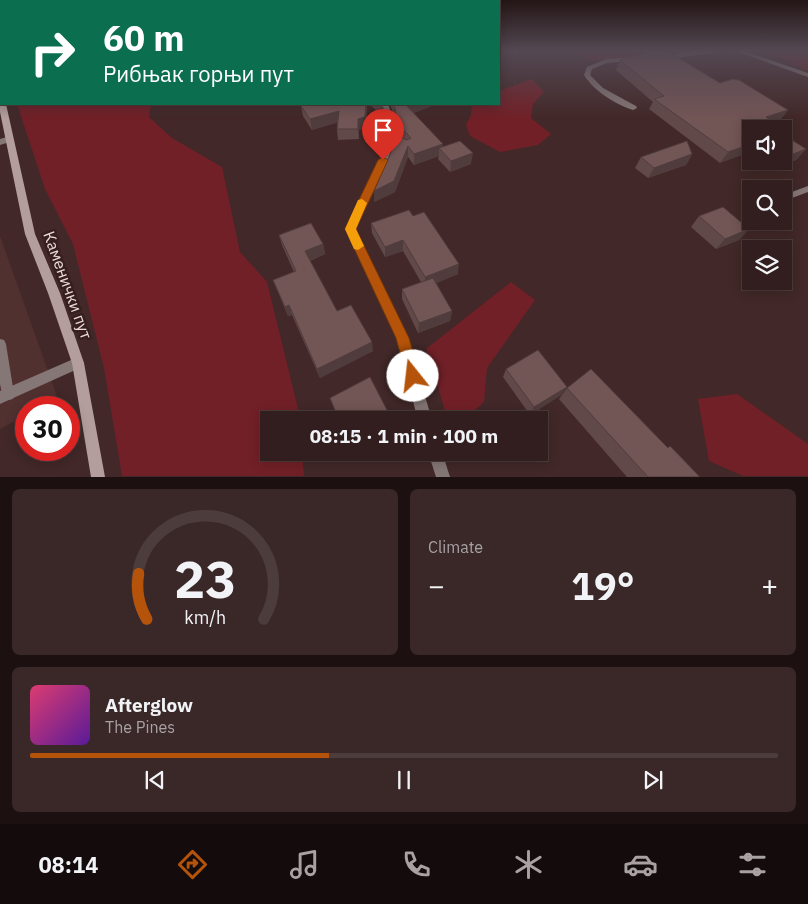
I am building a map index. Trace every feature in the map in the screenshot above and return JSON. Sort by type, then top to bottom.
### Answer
[{"type":"main road","name":"Каменички пут","points":[[2,105],[30,234],[54,293],[78,363],[98,476]]},
{"type":"street","points":[[588,73],[589,80],[633,108]]},
{"type":"street","points":[[384,105],[388,112],[389,134],[383,160],[350,229],[402,338],[423,411]]},
{"type":"street","points":[[0,142],[10,139]]},
{"type":"street","points":[[792,195],[808,189]]},
{"type":"street","points":[[0,344],[4,396],[78,363]]},
{"type":"street","points":[[438,461],[444,476]]},
{"type":"shaded area","points":[[532,79],[544,92],[533,104],[531,118],[551,134],[538,145],[500,152],[470,136],[466,125],[471,115],[472,105],[500,105],[500,91]]},
{"type":"shaded area","points":[[17,105],[151,105],[149,117],[172,138],[222,167],[240,252],[267,282],[299,411],[260,411],[260,461],[303,461],[304,476],[122,476],[104,368],[73,244],[45,189]]},
{"type":"shaded area","points":[[0,236],[57,396],[15,396],[15,421],[0,429]]},
{"type":"shaded area","points":[[511,282],[535,300],[487,368],[484,402],[474,411],[445,411],[426,349]]},
{"type":"shaded area","points":[[737,394],[808,444],[808,476],[743,476],[709,461],[698,399]]},
{"type":"building","points":[[636,73],[704,73],[720,83],[733,79],[739,80],[788,110],[766,117],[771,120],[742,120],[742,147],[728,152],[654,99],[664,96]]},
{"type":"building","points":[[366,105],[365,117],[358,119],[358,129],[337,129],[339,111],[310,119],[301,106]]},
{"type":"building","points":[[394,105],[406,105],[443,144],[414,154],[408,146],[394,181],[374,191],[398,136],[407,140],[411,138],[396,122]]},
{"type":"building","points":[[792,140],[806,149],[792,154]]},
{"type":"building","points":[[460,141],[473,153],[451,161],[439,148]]},
{"type":"building","points":[[687,141],[692,154],[654,168],[641,157]]},
{"type":"building","points":[[723,207],[742,223],[742,230],[747,230],[725,239],[699,216]]},
{"type":"building","points":[[409,210],[413,216],[424,212],[459,264],[425,277],[403,240],[385,247],[371,223]]},
{"type":"building","points":[[311,223],[323,244],[305,251],[337,311],[351,305],[372,342],[317,369],[289,305],[285,307],[273,280],[296,271],[279,235]]},
{"type":"building","points":[[433,278],[452,311],[419,323],[402,289]]},
{"type":"building","points":[[538,350],[567,387],[534,407],[506,369]]},
{"type":"building","points":[[591,369],[699,477],[648,477],[567,388]]},
{"type":"building","points":[[370,377],[387,411],[335,411],[330,398]]},
{"type":"slow traffic","points":[[358,246],[350,229],[362,203]]},
{"type":"route","points":[[383,160],[350,229],[402,338],[413,376]]}]
